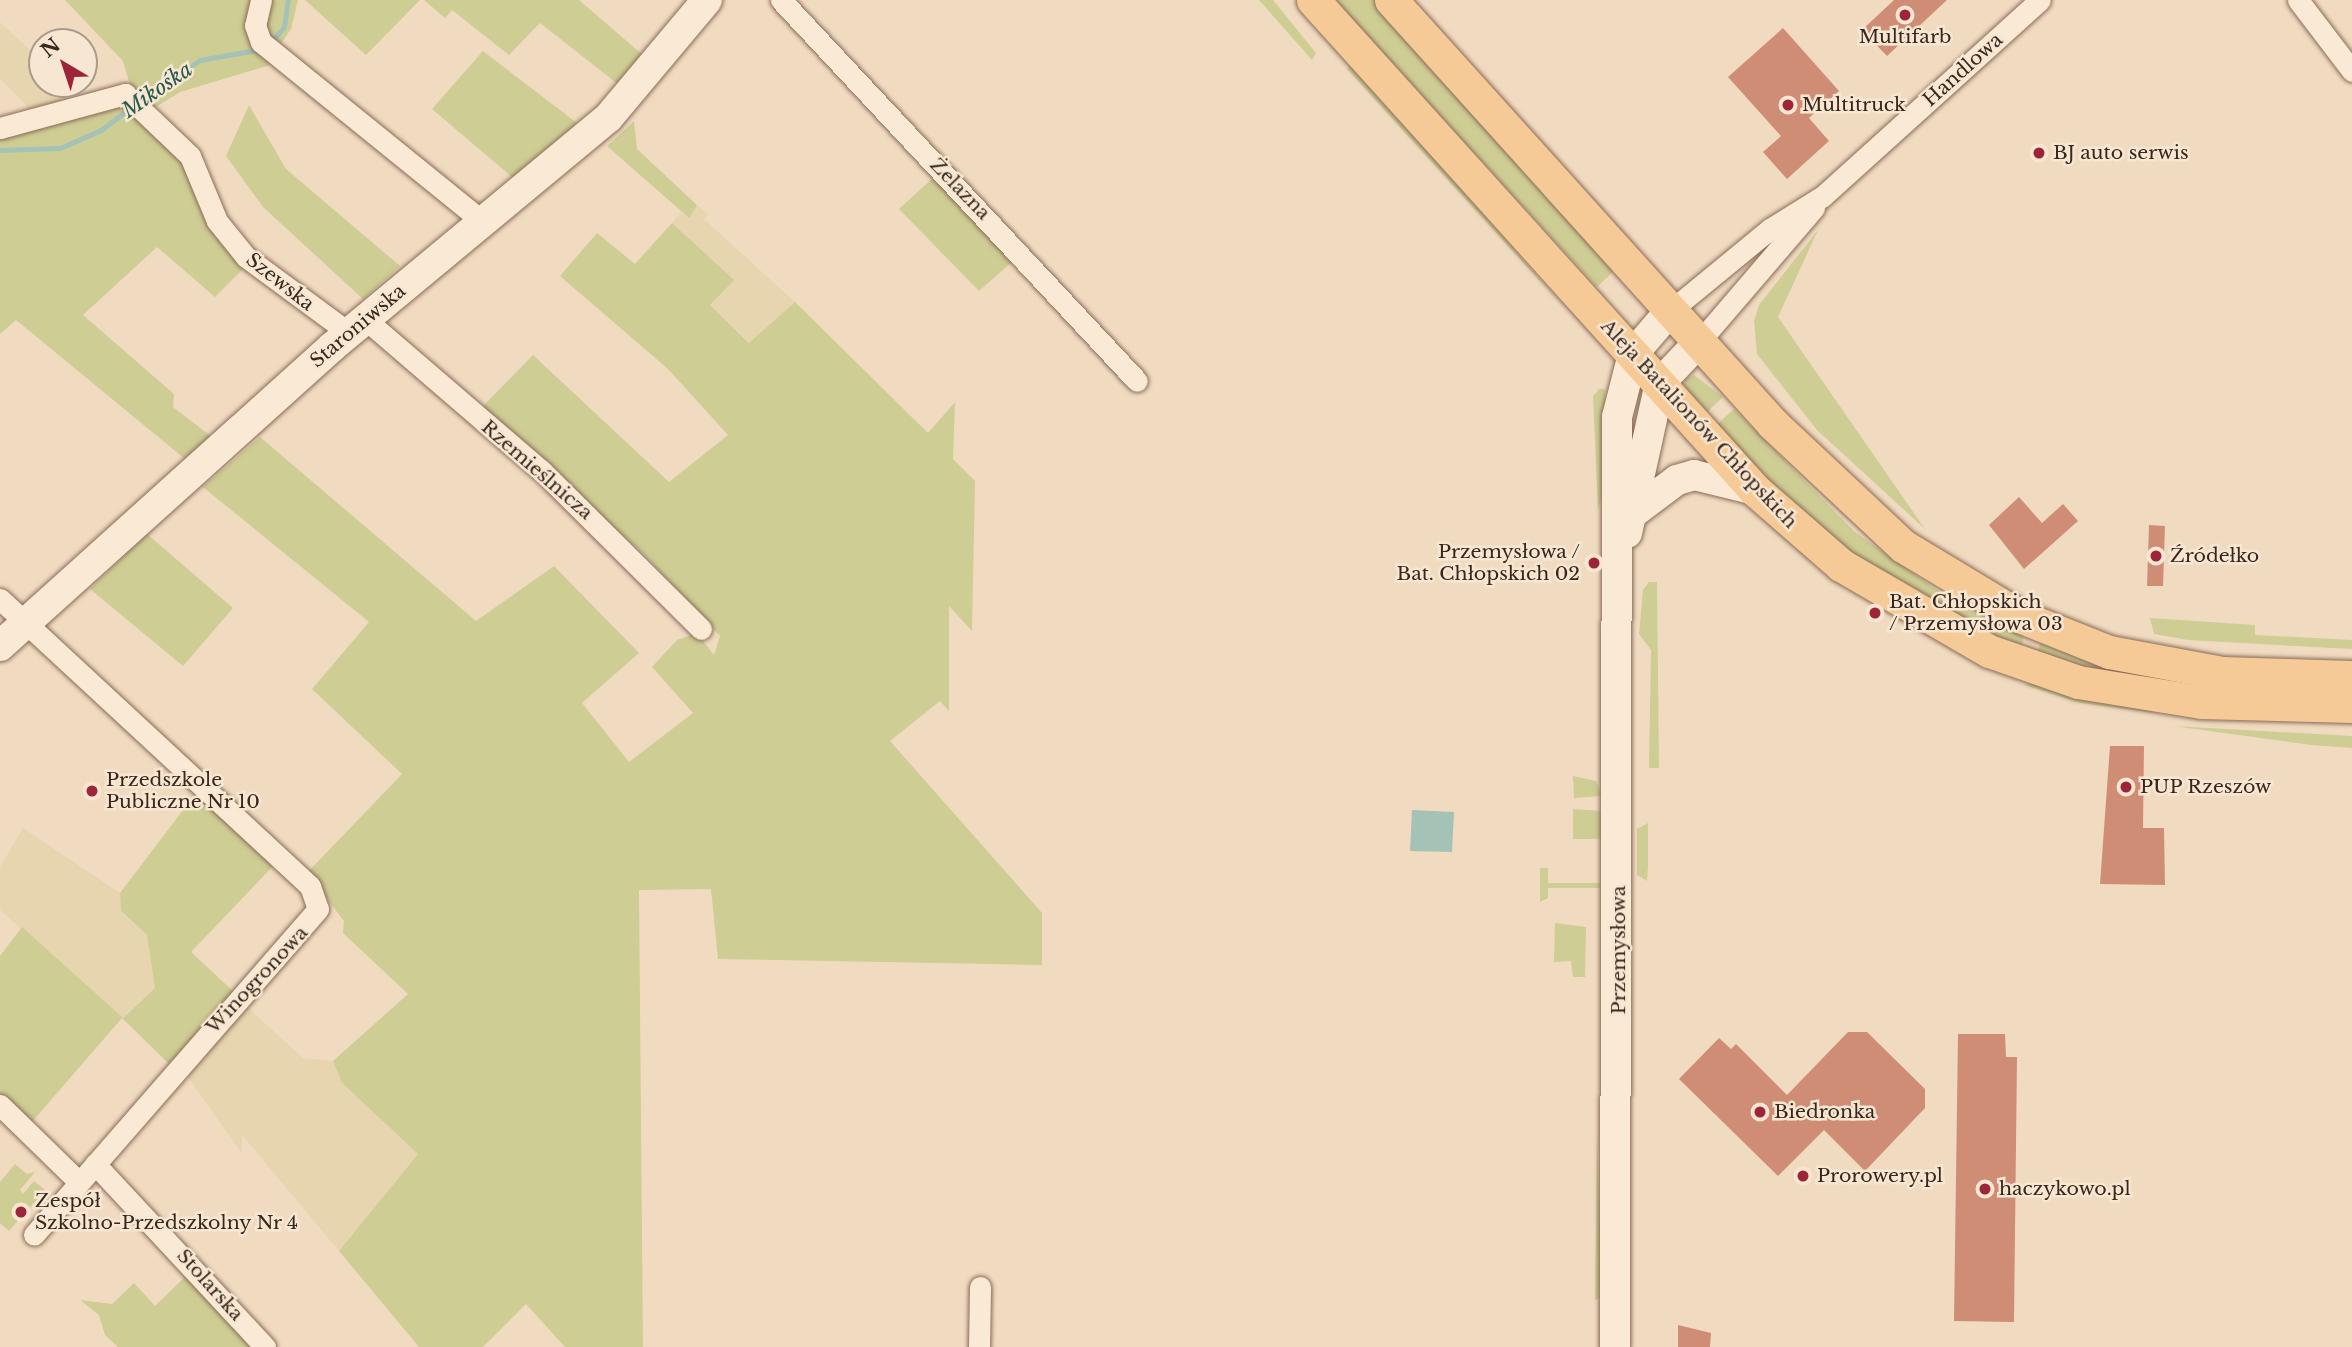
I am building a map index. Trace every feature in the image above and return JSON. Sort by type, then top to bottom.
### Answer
[{"type":"main road","name":"Aleja Batalionów Chłopskich","points":[[1313,0],[1755,490],[1841,565],[1989,651],[2126,692],[2249,706],[2352,706]]},
{"type":"main road","points":[[1391,0],[1670,312],[1863,513],[1954,580],[2019,616],[2097,649],[2174,668],[2352,677]]},
{"type":"street","points":[[261,0],[255,25],[265,45],[483,222]]},
{"type":"street","name":"Żelazna","points":[[782,0],[1137,381]]},
{"type":"street","name":"Handlowa","points":[[1699,342],[1823,196],[2040,0]]},
{"type":"street","points":[[2298,0],[2352,71]]},
{"type":"street","name":"Staroniwska","points":[[0,646],[357,326],[629,97],[697,4]]},
{"type":"street","name":"Szewska","points":[[0,128],[113,94],[130,99],[190,156],[217,221],[246,257],[357,326]]},
{"type":"street","name":"Handlowa","points":[[1670,312],[1770,229],[1823,196]]},
{"type":"street","points":[[1633,354],[1670,312]]},
{"type":"street","name":"Rzemieślnicza","points":[[357,326],[542,471],[701,629]]},
{"type":"street","points":[[1660,383],[1699,342]]},
{"type":"street","name":"Przemysłowa","points":[[1615,1347],[1621,554],[1615,506],[1617,417],[1633,354]]},
{"type":"street","name":"Przemysłowa","points":[[1621,554],[1633,513],[1660,383]]},
{"type":"street","points":[[1633,513],[1677,480],[1695,475],[1755,490]]},
{"type":"street","points":[[0,598],[27,622]]},
{"type":"street","name":"Winogronowa","points":[[27,622],[42,643],[310,886],[318,909],[34,1234]]},
{"type":"street","points":[[0,1105],[79,1182]]},
{"type":"street","name":"Stolarska","points":[[95,1164],[265,1347]]},
{"type":"street","points":[[979,1347],[980,1287]]},
{"type":"shaded area","points":[[65,0],[251,0],[277,63],[180,92],[151,110],[133,95],[123,61],[98,35],[98,28],[92,28]]},
{"type":"shaded area","points":[[269,0],[298,0],[291,29],[280,45],[263,36]]},
{"type":"shaded area","points":[[305,0],[420,0],[366,55]]},
{"type":"shaded area","points":[[424,0],[579,0],[644,56],[619,85],[540,23],[509,55],[452,10],[445,18]]},
{"type":"shaded area","points":[[1259,0],[1273,0],[1316,53],[1312,60]]},
{"type":"shaded area","points":[[1334,0],[1376,0],[1617,268],[1597,287]]},
{"type":"shaded area","points":[[0,22],[28,48],[28,98],[74,98],[30,109],[0,79]]},
{"type":"shaded area","points":[[483,51],[577,123],[512,177],[432,109]]},
{"type":"shaded area","points":[[1350,65],[1435,158],[1568,312],[1347,69]]},
{"type":"shaded area","points":[[124,100],[165,137],[247,265],[215,297],[157,247],[83,315],[174,394],[173,407],[212,437],[185,459],[16,320],[0,334],[0,136]]},
{"type":"shaded area","points":[[249,105],[286,169],[400,266],[363,299],[263,207],[226,156]]},
{"type":"shaded area","points":[[634,121],[637,149],[697,205],[689,218],[607,146]]},
{"type":"shaded area","points":[[935,176],[1012,262],[979,291],[899,209]]},
{"type":"shaded area","points":[[697,205],[708,214],[704,219],[795,302],[750,343],[710,305],[733,280],[672,223],[680,213],[689,217]]},
{"type":"shaded area","points":[[672,223],[734,280],[710,305],[749,343],[795,302],[928,433],[955,402],[953,459],[975,481],[972,631],[949,606],[949,711],[940,701],[890,741],[1042,913],[1042,965],[718,959],[711,889],[639,890],[643,1347],[565,1347],[526,1304],[483,1347],[419,1347],[339,1251],[418,1154],[342,1083],[333,1061],[408,994],[343,933],[344,921],[307,873],[402,774],[312,689],[369,622],[203,487],[260,437],[476,621],[554,566],[639,653],[582,703],[629,762],[693,713],[652,667],[677,640],[697,633],[714,655],[720,636],[644,554],[480,409],[533,355],[669,482],[728,435],[668,369],[560,276],[597,233],[635,264]]},
{"type":"shaded area","points":[[1818,230],[1778,317],[1925,529],[1817,430],[1757,354],[1754,321],[1759,305]]},
{"type":"shaded area","points":[[1694,375],[1723,397],[1703,416],[1685,387],[1685,379]]},
{"type":"shaded area","points":[[1599,389],[1605,389],[1606,483],[1598,510],[1593,396]]},
{"type":"shaded area","points":[[1734,409],[1855,532],[1935,589],[2024,633],[2022,645],[2014,648],[1853,560],[1713,428]]},
{"type":"shaded area","points":[[147,534],[233,608],[183,666],[90,589]]},
{"type":"shaded area","points":[[1649,582],[1657,582],[1659,768],[1649,768],[1651,650],[1639,634],[1643,590]]},
{"type":"shaded area","points":[[2150,618],[2255,625],[2255,635],[2352,640],[2352,649],[2188,640],[2154,634]]},
{"type":"shaded area","points":[[2041,640],[2183,681],[2113,678],[2038,651]]},
{"type":"shaded area","points":[[2037,682],[2153,713],[2081,703],[2024,685]]},
{"type":"shaded area","points":[[2173,726],[2352,736],[2352,748],[2311,745]]},
{"type":"shaded area","points":[[1573,776],[1596,781],[1602,796],[1574,798]]},
{"type":"shaded area","points":[[199,789],[278,861],[191,952],[235,993],[169,1064],[122,1018],[31,1123],[0,1094],[0,956],[22,927],[123,1018],[155,988],[147,935],[121,911],[120,893]]},
{"type":"shaded area","points":[[1573,809],[1601,811],[1601,839],[1573,839]]},
{"type":"shaded area","points":[[1412,810],[1454,812],[1452,852],[1410,851]]},
{"type":"shaded area","points":[[1648,823],[1647,881],[1637,875],[1637,829]]},
{"type":"shaded area","points":[[23,828],[120,893],[121,912],[147,935],[155,988],[122,1018],[0,910],[0,867]]},
{"type":"shaded area","points":[[1540,868],[1548,868],[1548,883],[1600,883],[1600,888],[1548,888],[1548,898],[1540,902]]},
{"type":"shaded area","points":[[1555,923],[1586,927],[1585,977],[1573,977],[1571,961],[1554,962]]},
{"type":"shaded area","points":[[246,1006],[303,1058],[333,1061],[342,1083],[418,1154],[339,1251],[242,1135],[242,1154],[188,1077]]},
{"type":"shaded area","points":[[1597,1133],[1602,1297],[1595,1300]]},
{"type":"shaded area","points":[[15,1164],[27,1174],[35,1172],[20,1190],[23,1194],[34,1181],[45,1190],[9,1231],[0,1223],[0,1182]]},
{"type":"shaded area","points":[[191,1271],[256,1347],[118,1347],[105,1335],[99,1315],[80,1300],[112,1304],[134,1283],[155,1306]]},
{"type":"building","name":"Multifarb","points":[[1894,0],[1947,0],[1887,56],[1862,30]]},
{"type":"building","name":"Multitruck","points":[[1783,28],[1839,91],[1809,118],[1829,141],[1787,179],[1763,152],[1781,136],[1728,77]]},
{"type":"building","points":[[2019,497],[2042,523],[2063,504],[2078,521],[2024,569],[1989,525]]},
{"type":"building","name":"Źródełko","points":[[2149,525],[2165,526],[2163,586],[2147,586]]},
{"type":"building","name":"PUP Rzeszów","points":[[2110,746],[2144,746],[2143,828],[2164,828],[2165,885],[2100,884]]},
{"type":"building","points":[[1848,1032],[1867,1032],[1925,1089],[1925,1108],[1865,1171],[1824,1130],[1778,1176],[1679,1079],[1719,1038],[1731,1049],[1736,1044],[1787,1095]]},
{"type":"building","name":"haczykowo.pl","points":[[1958,1034],[2005,1034],[2006,1057],[2017,1057],[2014,1322],[1954,1321]]},
{"type":"building","points":[[1678,1325],[1711,1333],[1710,1347],[1678,1347]]},
{"type":"waterway","name":"Mikośka","points":[[270,43],[284,27],[288,0]]},
{"type":"waterway","name":"Mikośka","points":[[139,101],[200,60],[262,49]]},
{"type":"waterway","name":"Mikośka","points":[[0,150],[60,148],[101,130],[132,107]]},
{"type":"place","name":"Multifarb","points":[[1905,15]]},
{"type":"place","name":"Multitruck","points":[[1788,105]]},
{"type":"place","name":"BJ auto serwis","points":[[2039,153]]},
{"type":"place","name":"Źródełko","points":[[2156,556]]},
{"type":"place","name":"Przemysłowa / Bat. Chłopskich 02","points":[[1594,563]]},
{"type":"place","name":"Bat. Chłopskich / Przemysłowa 03","points":[[1875,613]]},
{"type":"place","name":"PUP Rzeszów","points":[[2126,787]]},
{"type":"place","name":"Przedszkole Publiczne Nr 10","points":[[92,791]]},
{"type":"place","name":"Biedronka","points":[[1760,1112]]},
{"type":"place","name":"Prorowery.pl","points":[[1803,1176]]},
{"type":"place","name":"haczykowo.pl","points":[[1985,1189]]},
{"type":"place","name":"Zespół Szkolno-Przedszkolny Nr 4","points":[[21,1212]]}]
